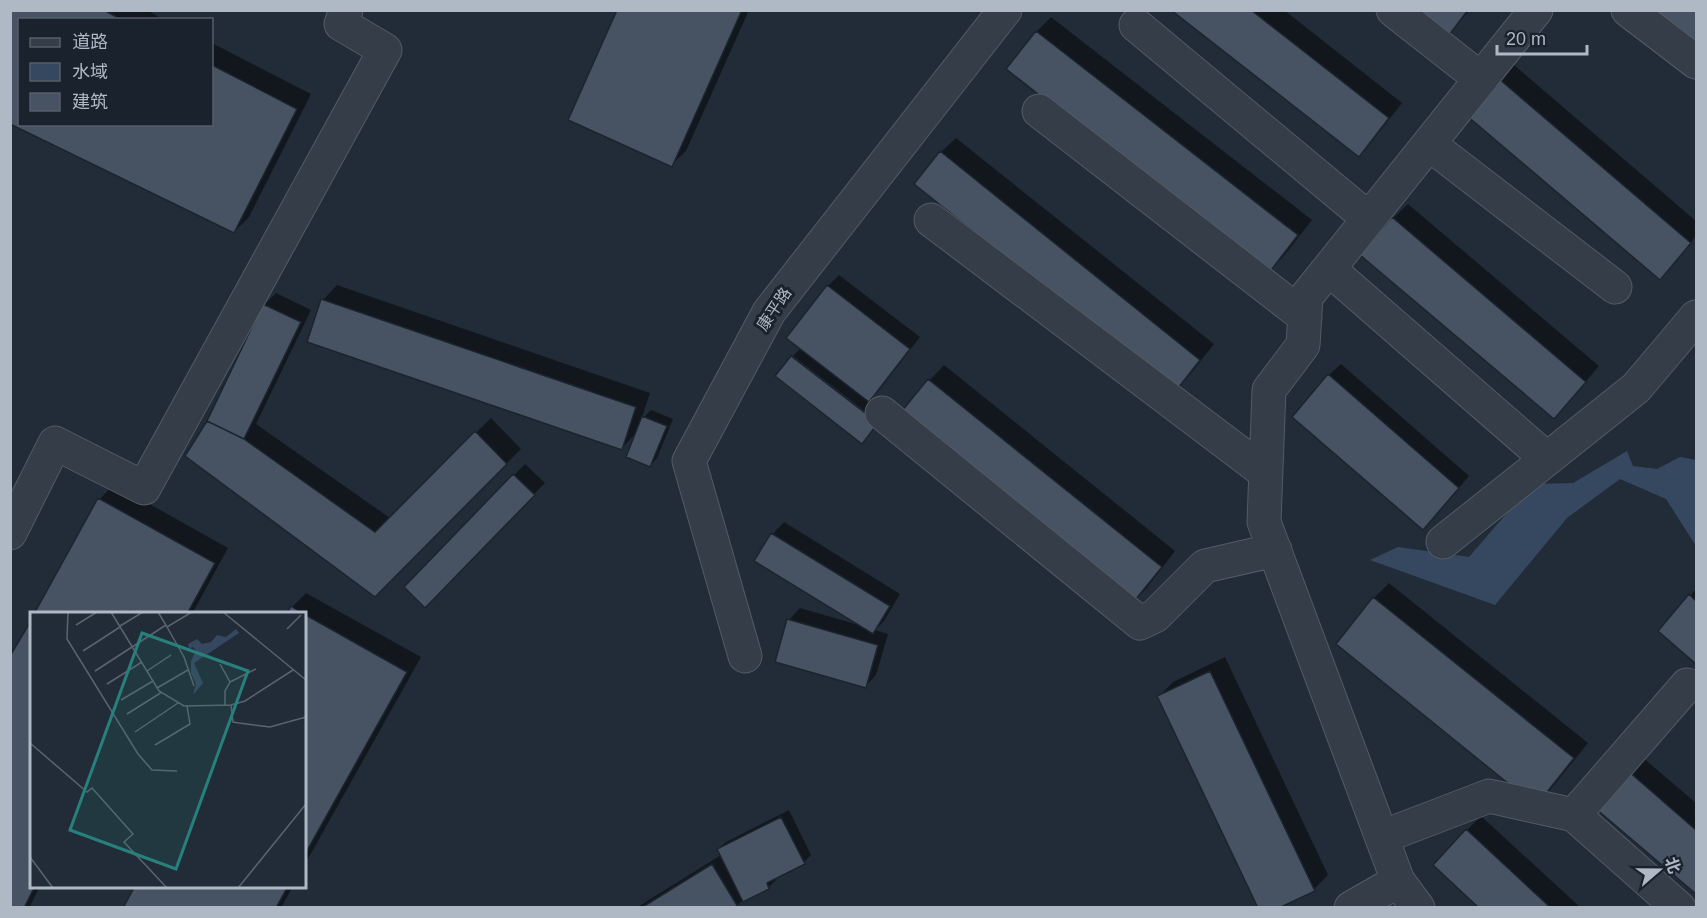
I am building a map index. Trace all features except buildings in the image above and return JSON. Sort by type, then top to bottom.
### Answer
[{"type":"street","points":[[10,533],[55,443],[144,488],[385,50],[341,24],[346,10]]},
{"type":"street","name":"康平路","points":[[745,656],[689,461],[769,312],[1005,10]]},
{"type":"street","points":[[1393,10],[1481,79]]},
{"type":"street","points":[[1418,908],[1398,881],[1264,522],[1269,390],[1303,345],[1306,297],[1536,10]]},
{"type":"street","points":[[1628,10],[1696,62]]},
{"type":"street","points":[[1136,25],[1369,219]]},
{"type":"street","points":[[1039,111],[1305,317]]},
{"type":"street","points":[[1429,144],[1615,287]]},
{"type":"street","points":[[931,220],[1266,473]]},
{"type":"street","points":[[1329,269],[1547,459]]},
{"type":"street","points":[[1443,542],[1636,388],[1696,317]]},
{"type":"street","points":[[882,413],[1140,623],[1155,616],[1205,566],[1275,550]]},
{"type":"street","points":[[1574,814],[1687,685]]},
{"type":"street","points":[[1382,837],[1489,796],[1574,814],[1679,908]]},
{"type":"street","points":[[1351,908],[1398,881]]},
{"type":"water","points":[[1627,451],[1633,466],[1657,469],[1680,457],[1696,460],[1696,546],[1666,499],[1620,479],[1567,518],[1495,605],[1370,560],[1398,547],[1469,557],[1532,484],[1573,483]]}]
